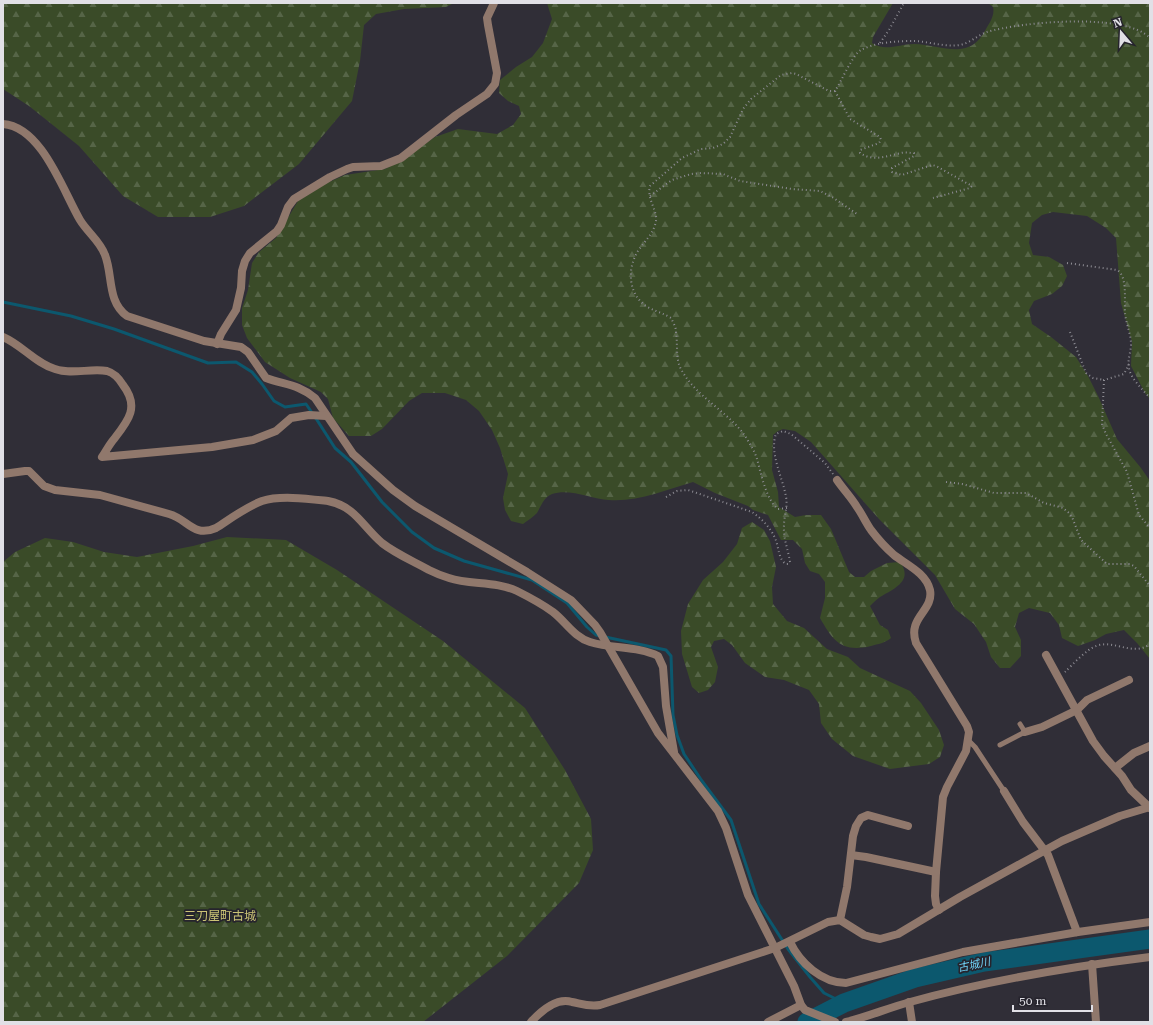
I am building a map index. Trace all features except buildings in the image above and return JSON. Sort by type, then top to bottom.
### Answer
[{"type":"street","points":[[217,344],[221,334],[236,310],[245,261],[250,253],[277,231],[281,225],[288,206],[294,199],[330,177],[347,169],[354,167],[381,166],[401,158],[491,89],[497,79],[488,25],[488,18],[494,3]]},
{"type":"street","points":[[3,124],[18,128],[32,138],[48,160],[82,224],[103,249],[106,257],[111,290],[115,302],[122,313],[204,342],[241,347],[248,352],[266,378],[295,385],[308,392],[315,398],[353,454],[393,490],[416,506],[571,600],[595,625],[658,733],[718,811],[726,828],[748,895],[783,945],[815,972],[832,982],[846,983],[962,952],[1078,932],[1150,922]]},
{"type":"street","points":[[3,337],[38,361],[55,369],[70,372],[91,370],[109,372],[119,380],[129,392],[132,404],[130,416],[102,457],[212,447],[253,440],[276,431],[291,418],[309,415],[326,416]]},
{"type":"street","points":[[3,474],[25,470],[29,471],[44,486],[55,490],[100,495],[169,514],[176,516],[186,525],[195,530],[202,531],[210,531],[254,504],[268,500],[295,499],[329,501],[341,504],[349,509],[381,542],[395,552],[438,574],[449,578],[515,590],[552,612],[574,634],[582,639],[654,654],[660,659],[663,667],[666,706],[674,755]]},
{"type":"street","points":[[837,480],[856,506],[870,529],[893,554],[920,574],[926,581],[930,591],[930,598],[928,604],[917,620],[914,637],[916,644],[967,726],[969,732],[966,751],[943,797],[935,896],[936,904],[939,910]]},
{"type":"street","points":[[1046,655],[1093,741],[1131,790],[1150,808]]},
{"type":"street","points":[[1025,732],[1042,727],[1077,710],[1087,700],[1129,680]]},
{"type":"street","points":[[1115,768],[1134,753],[1150,746]]},
{"type":"street","points":[[1004,791],[1023,822],[1044,850],[1052,865],[1078,932]]},
{"type":"street","points":[[531,1022],[547,1007],[555,1003],[570,1001],[586,1006],[600,1006],[783,945],[828,922],[840,920],[864,935],[880,939],[898,934],[1062,841],[1120,816],[1150,808]]},
{"type":"street","points":[[840,920],[845,898],[856,826],[864,816],[868,815],[908,826]]},
{"type":"street","points":[[851,855],[873,858],[936,872]]},
{"type":"street","points":[[783,945],[803,1008],[835,1022]]},
{"type":"street","points":[[846,1022],[909,1002],[989,982],[1092,964],[1150,957]]},
{"type":"street","points":[[1092,964],[1096,1022]]},
{"type":"street","points":[[909,1002],[912,1022]]},
{"type":"street","points":[[768,1022],[803,1008]]},
{"type":"lane","points":[[1000,745],[1025,732],[1020,724]]},
{"type":"lane","points":[[968,741],[975,747],[1004,791]]},
{"type":"path","points":[[880,43],[904,3]]},
{"type":"path","points":[[836,91],[860,50],[880,43],[914,41],[951,45],[967,43],[987,32],[1030,24],[1088,21],[1125,25],[1142,31],[1150,38]]},
{"type":"path","points":[[787,508],[778,509],[772,503],[754,452],[740,428],[701,394],[688,380],[678,361],[676,330],[671,318],[645,306],[640,302],[633,292],[631,276],[638,251],[648,239],[655,224],[655,212],[649,197],[650,186],[682,158],[701,149],[718,147],[727,140],[730,137],[743,109],[751,99],[781,75],[792,73],[796,74],[829,91],[836,91]]},
{"type":"path","points":[[836,91],[850,119],[880,137],[881,140],[879,143],[860,150],[862,155],[874,158],[884,158],[902,153],[914,153],[914,156],[892,168],[892,172],[902,175],[932,165],[972,186],[970,188],[933,198]]},
{"type":"path","points":[[649,197],[672,180],[691,174],[723,174],[740,181],[792,189],[820,191],[857,214]]},
{"type":"path","points":[[1067,263],[1116,270],[1121,273],[1125,290],[1125,314],[1131,341],[1128,364],[1124,374],[1104,380],[1093,378],[1086,372],[1070,332]]},
{"type":"path","points":[[1128,364],[1130,373],[1150,398]]},
{"type":"path","points":[[1104,380],[1102,424],[1127,472],[1139,515],[1150,528]]},
{"type":"path","points":[[666,497],[677,491],[688,490],[752,512],[770,528],[782,560],[786,564],[790,562],[784,538],[784,524],[787,508],[775,452],[775,436],[777,433],[783,432],[791,434],[825,463],[837,480]]},
{"type":"path","points":[[946,482],[962,484],[994,492],[1026,493],[1044,503],[1063,508],[1072,517],[1081,540],[1107,564],[1130,564],[1134,566],[1150,586]]},
{"type":"path","points":[[1058,678],[1095,646],[1107,644],[1135,650],[1144,648],[1150,644]]},
{"type":"green space","points":[[3,3],[454,3],[446,7],[404,9],[376,14],[364,25],[360,61],[352,101],[299,164],[244,206],[210,217],[158,217],[123,196],[79,146],[29,106],[3,89]]},
{"type":"green space","points":[[547,3],[893,3],[873,37],[872,43],[882,47],[914,44],[963,49],[972,45],[979,39],[989,24],[993,16],[993,7],[988,3],[1150,3],[1150,399],[1145,393],[1131,366],[1132,342],[1121,303],[1116,238],[1106,228],[1087,216],[1053,212],[1042,215],[1032,223],[1029,243],[1033,255],[1049,257],[1063,265],[1067,276],[1062,286],[1052,294],[1034,301],[1029,310],[1032,324],[1076,357],[1099,398],[1117,439],[1150,481],[1150,659],[1124,630],[1106,634],[1078,646],[1062,638],[1059,625],[1050,613],[1029,608],[1019,613],[1015,627],[1021,640],[1021,656],[1010,668],[1000,668],[991,657],[986,642],[974,624],[955,609],[935,575],[879,519],[811,442],[795,431],[783,429],[773,435],[772,470],[778,492],[779,507],[795,517],[821,515],[831,529],[849,572],[855,577],[864,577],[871,571],[887,563],[900,562],[904,569],[905,574],[900,584],[880,597],[870,606],[880,625],[888,630],[891,638],[884,642],[861,648],[853,648],[834,639],[820,618],[825,598],[825,582],[819,574],[810,571],[805,563],[802,549],[793,540],[781,540],[768,515],[753,510],[748,506],[715,493],[693,482],[651,495],[620,500],[609,500],[573,493],[559,492],[549,495],[537,513],[523,524],[511,521],[505,510],[503,498],[508,474],[500,448],[492,430],[479,411],[466,400],[445,393],[422,393],[409,401],[382,429],[371,436],[349,436],[333,418],[328,399],[321,392],[290,378],[265,362],[247,338],[242,325],[242,308],[248,290],[252,263],[259,252],[276,238],[298,201],[327,183],[345,175],[385,169],[402,160],[435,137],[458,129],[497,134],[513,125],[521,114],[519,106],[508,101],[499,93],[500,80],[516,67],[532,57],[543,43],[552,19]]},
{"type":"green space","points":[[752,522],[764,530],[770,541],[776,567],[772,587],[773,604],[787,621],[804,628],[827,649],[848,657],[860,668],[910,691],[921,703],[939,730],[944,745],[940,757],[929,764],[890,769],[853,756],[832,739],[821,723],[819,704],[809,690],[784,680],[765,677],[745,663],[732,645],[724,639],[714,641],[711,647],[718,667],[715,682],[708,690],[699,693],[692,687],[682,654],[681,631],[688,604],[703,580],[723,562],[737,544],[742,528]]},
{"type":"green space","points":[[227,537],[286,540],[337,570],[443,641],[525,708],[565,770],[591,819],[593,850],[579,883],[507,956],[423,1022],[3,1022],[3,562],[15,552],[45,538],[73,542],[104,552],[137,557],[193,546]]},
{"type":"water","points":[[1150,931],[1150,943],[1116,946],[1086,946]]},
{"type":"waterway","points":[[3,302],[71,316],[114,329],[208,363],[236,362],[252,372],[274,401],[285,407],[306,404],[335,448],[351,462],[382,502],[412,532],[434,548],[464,561],[532,580],[567,603],[587,627],[596,635],[666,650],[671,656],[673,715],[677,735],[684,754],[731,820],[759,904],[788,949],[810,977],[824,993],[844,1003]]},
{"type":"waterway","name":"古城川","points":[[807,1022],[844,1003],[915,978],[984,962],[1150,939]]},
{"type":"district","name":"三刀屋町古城","points":[[220,916]]}]
